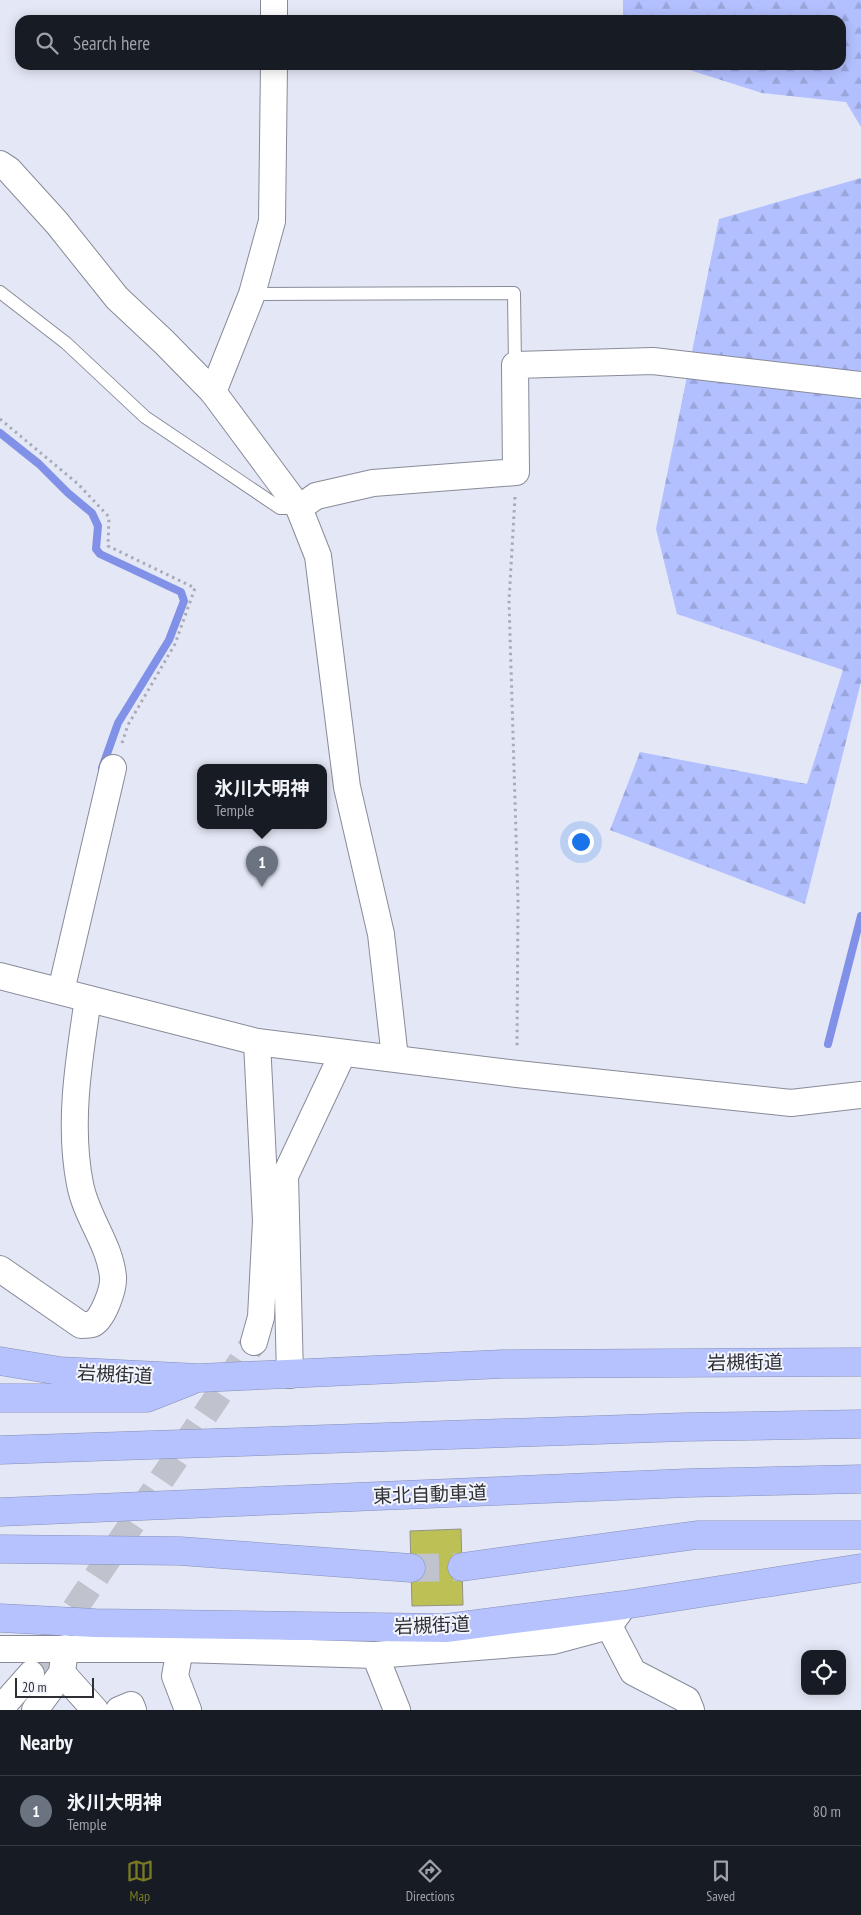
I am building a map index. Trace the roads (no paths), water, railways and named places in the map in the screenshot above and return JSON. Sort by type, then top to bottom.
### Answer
[{"type":"highway","name":"岩槻街道","points":[[0,1361],[60,1371],[199,1378],[503,1364],[861,1362]]},
{"type":"highway","points":[[0,1398],[147,1398],[199,1378]]},
{"type":"highway","points":[[0,1450],[685,1427],[861,1424]]},
{"type":"highway","name":"東北自動車道","points":[[0,1512],[678,1484],[861,1479]]},
{"type":"highway","points":[[462,1566],[697,1535],[861,1535]]},
{"type":"highway","points":[[0,1549],[180,1551],[410,1568]]},
{"type":"highway","name":"岩槻街道","points":[[0,1618],[95,1623],[446,1628],[617,1615],[861,1568]]},
{"type":"street","points":[[274,0],[274,15]]},
{"type":"street","points":[[213,392],[252,294],[272,221],[274,70]]},
{"type":"street","points":[[0,164],[9,170],[57,223],[117,298],[213,392],[299,508],[318,556],[347,787],[381,934],[395,1058]]},
{"type":"street","points":[[299,508],[316,496],[373,482],[516,472],[515,364],[654,361],[861,385]]},
{"type":"street","points":[[61,991],[113,768]]},
{"type":"street","points":[[0,976],[257,1042],[517,1074],[791,1103],[861,1095]]},
{"type":"street","points":[[0,1269],[81,1325],[93,1324],[100,1317],[108,1302],[114,1278],[105,1248],[91,1218],[80,1185],[75,1129],[78,1066],[88,999]]},
{"type":"street","points":[[254,1342],[260,1317],[266,1221],[257,1042]]},
{"type":"street","points":[[290,1375],[285,1176],[343,1053]]},
{"type":"street","points":[[0,1649],[63,1661],[180,1649],[375,1655],[554,1641],[617,1615],[634,1672],[687,1700],[691,1710]]},
{"type":"street","points":[[180,1649],[175,1676],[188,1710]]},
{"type":"street","points":[[375,1655],[398,1710]]},
{"type":"street","points":[[35,1710],[63,1661]]},
{"type":"street","points":[[63,1661],[94,1710]]},
{"type":"street","points":[[0,1708],[31,1674]]},
{"type":"street","points":[[119,1710],[131,1705],[133,1710]]},
{"type":"lane","points":[[0,292],[66,343],[145,418],[280,508],[299,508]]},
{"type":"lane","points":[[252,294],[514,293],[515,364]]},
{"type":"waterway","points":[[0,433],[39,464],[68,493],[92,513],[98,526],[96,549],[100,554],[181,592],[184,601],[169,640],[118,723],[102,768]]},
{"type":"waterway","points":[[828,1044],[861,916]]},
{"type":"tunnel","points":[[31,1674],[254,1342]]},
{"type":"tunnel","points":[[411,1568],[462,1567]]},
{"type":"place","name":"氷川大明神","points":[[262,887]]}]
